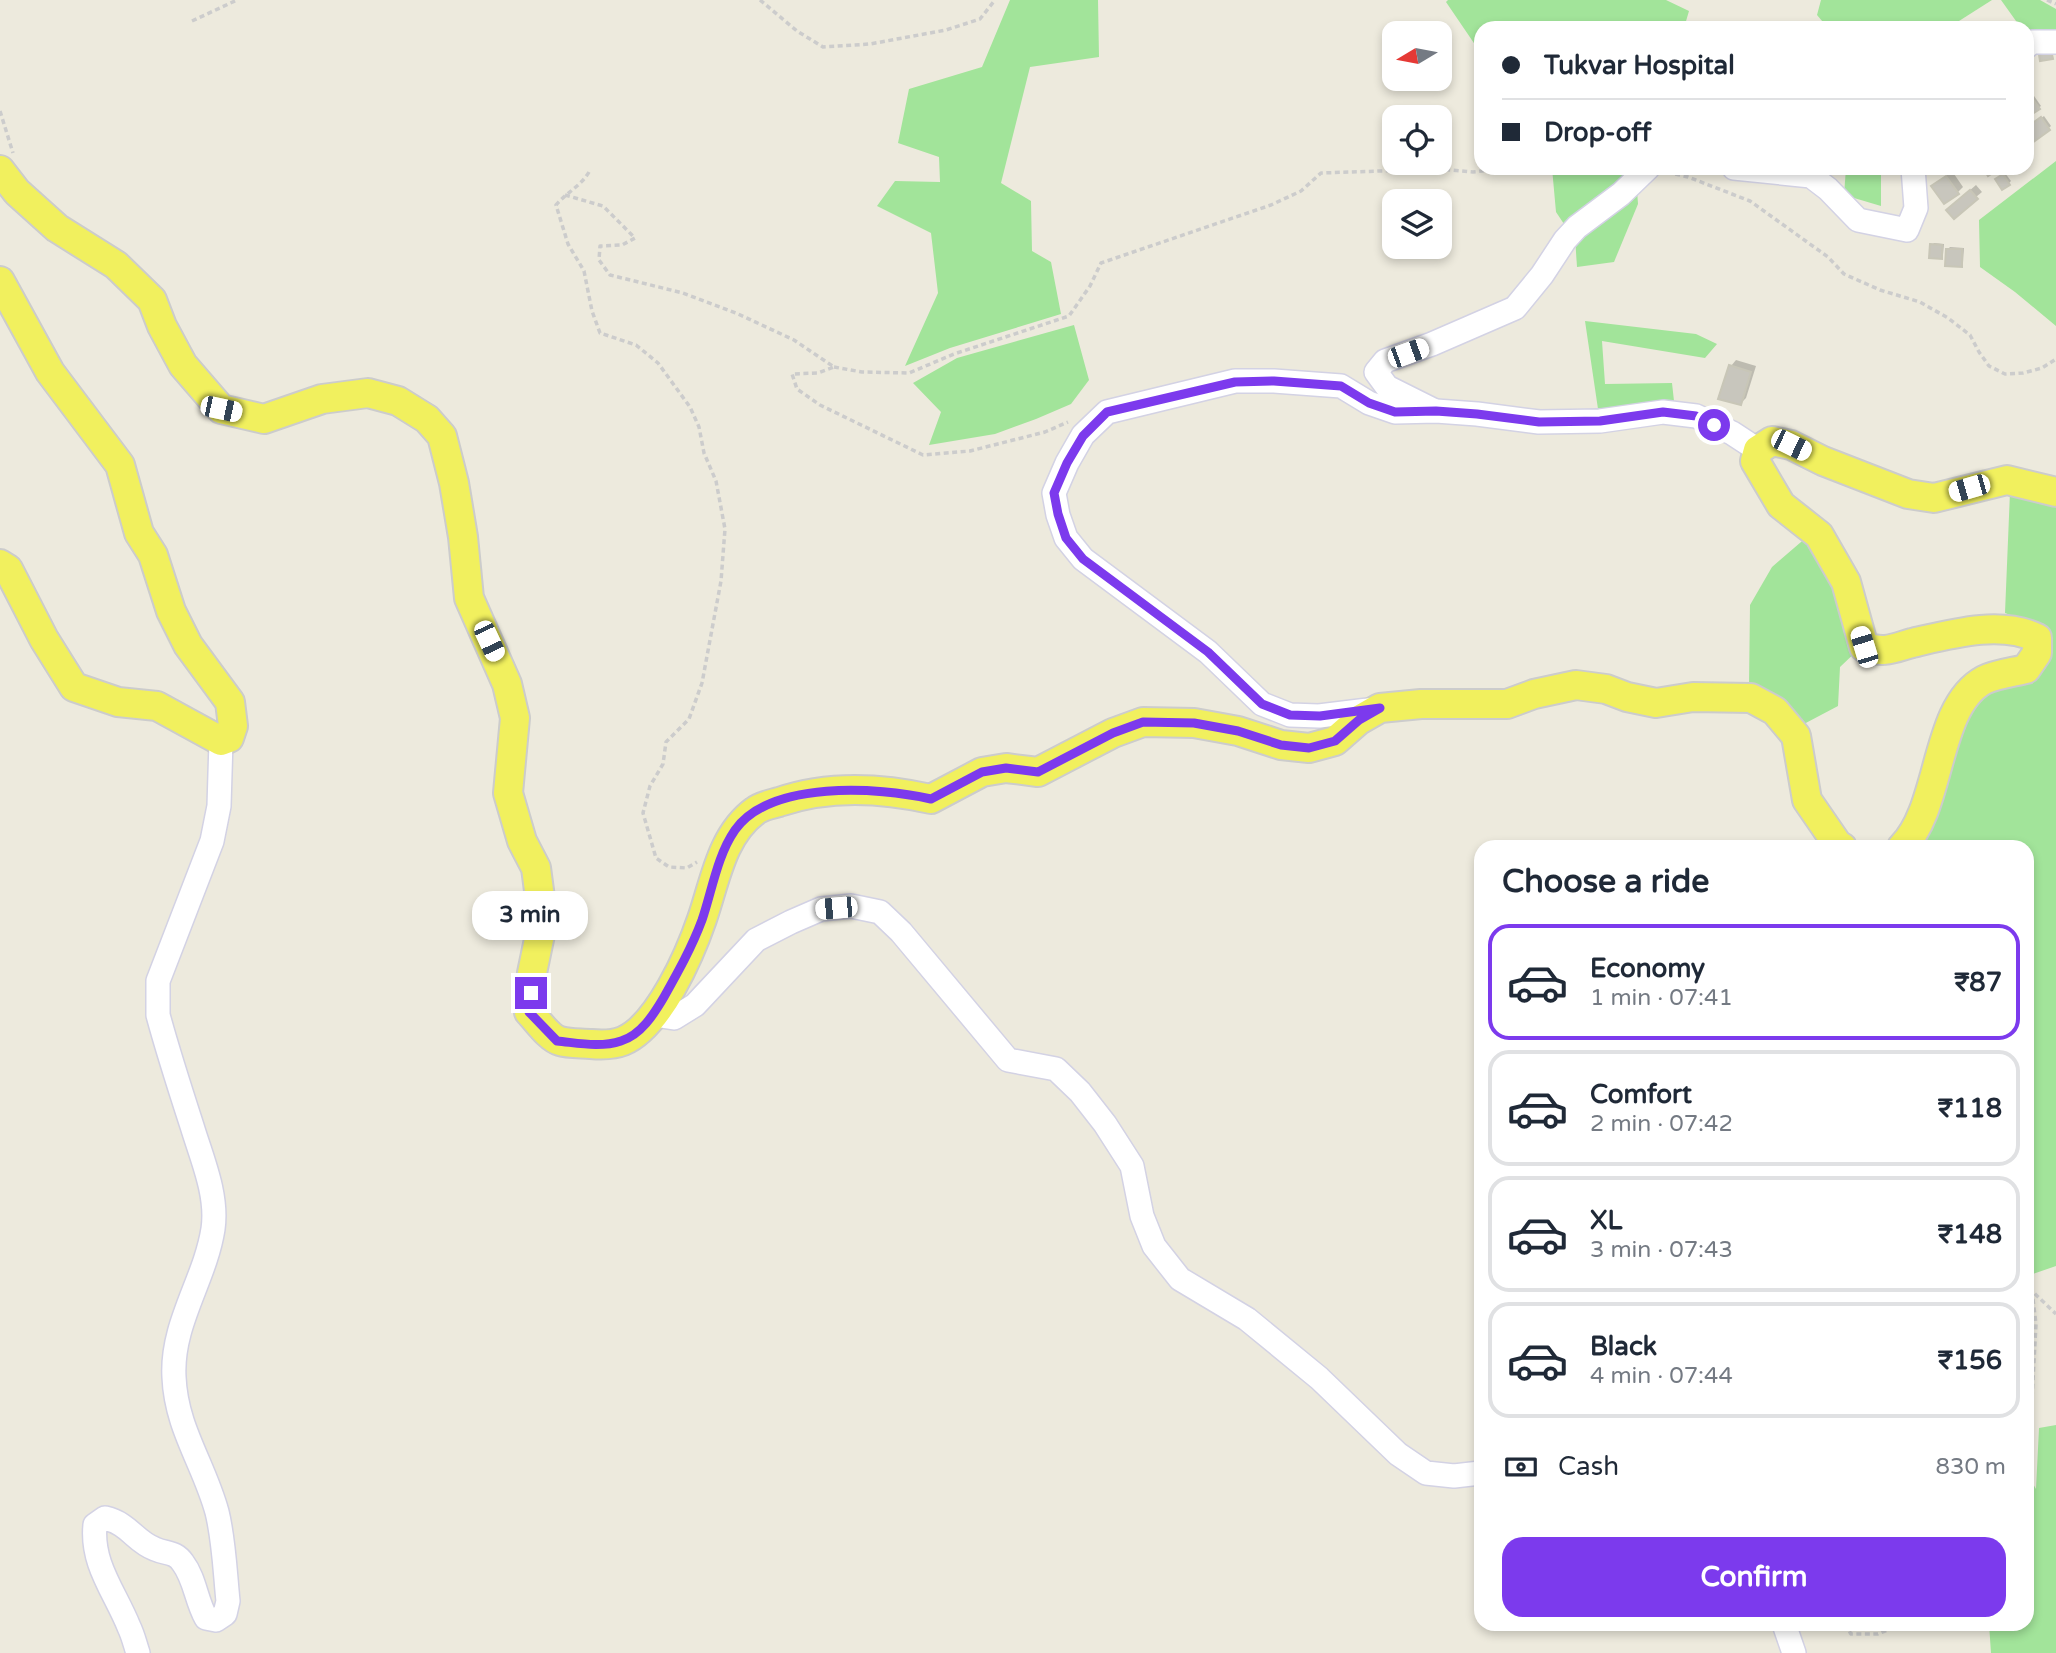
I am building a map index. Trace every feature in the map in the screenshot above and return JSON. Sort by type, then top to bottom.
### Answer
[{"type":"main road","points":[[0,170],[17,192],[57,228],[116,265],[152,300],[183,366],[221,409],[264,419],[322,399],[368,393],[398,401],[427,419],[442,436],[454,483],[469,598],[507,684],[515,718],[508,793],[522,841],[536,868],[543,920],[532,973],[529,1012],[557,1041],[604,1045],[624,1041],[654,1015],[702,920],[735,831],[756,810],[800,795],[836,790],[901,792],[931,799],[982,772],[1006,768],[1038,772],[1113,733],[1143,722],[1194,723],[1238,731],[1281,745],[1309,748],[1335,741],[1359,720],[1380,708],[1421,704],[1507,704],[1534,694],[1576,685],[1606,688],[1627,697],[1656,703],[1693,697],[1751,698],[1775,711],[1796,736],[1807,800],[1835,840]]},
{"type":"main road","points":[[0,281],[50,372],[120,465],[139,533],[153,555],[170,611],[188,645],[230,702],[233,726],[229,738],[221,741],[157,706],[118,702],[74,687],[37,626],[8,569],[0,564]]},
{"type":"main road","points":[[1907,840],[1918,823],[1953,720],[1965,696],[1985,680],[2026,669],[2037,653],[2037,639],[2021,631],[1986,630],[1912,643],[1883,652],[1864,647],[1846,582],[1819,535],[1781,505],[1755,461],[1758,450],[1772,441],[1791,445],[1823,461],[1909,494],[1934,498],[2007,480],[2056,492]]},
{"type":"street","points":[[2034,42],[2056,42]]},
{"type":"street","points":[[1436,411],[1387,387],[1376,372],[1385,362],[1515,308],[1577,227],[1649,175]]},
{"type":"street","points":[[1801,175],[1811,176],[1828,189],[1858,220],[1907,230],[1916,208],[1914,175]]},
{"type":"street","points":[[1380,708],[1320,716],[1290,715],[1262,704],[1208,652],[1083,559],[1066,538],[1054,493],[1083,436],[1107,412],[1235,382],[1274,381],[1341,386],[1369,403],[1395,412],[1436,411],[1539,422],[1600,421],[1663,412],[1696,416],[1732,433],[1758,450]]},
{"type":"street","points":[[138,1653],[129,1627],[102,1575],[93,1543],[94,1525],[105,1518],[119,1521],[142,1542],[155,1549],[171,1552],[181,1559],[188,1570],[199,1606],[206,1618],[216,1620],[225,1614],[228,1601],[218,1514],[182,1425],[174,1377],[178,1336],[209,1246],[215,1213],[206,1171],[158,1015],[157,1000],[158,981],[212,841],[219,806],[221,741]]},
{"type":"street","points":[[654,1015],[674,1017],[695,1005],[756,940],[792,922],[821,909],[851,906],[880,912],[901,932],[1009,1060],[1056,1069],[1080,1092],[1132,1166],[1142,1216],[1154,1246],[1180,1279],[1247,1319],[1319,1378],[1398,1454],[1426,1473],[1454,1476],[1474,1474]]},
{"type":"street","points":[[1786,1631],[1794,1653]]},
{"type":"path","points":[[192,21],[237,0]]},
{"type":"path","points":[[760,0],[797,31],[823,47],[870,44],[946,30],[980,19],[995,0]]},
{"type":"path","points":[[2047,0],[2056,4]]},
{"type":"path","points":[[565,195],[603,206],[635,238],[622,245],[600,246],[599,260],[610,275],[683,293],[736,313],[794,340],[834,367],[862,372],[909,373],[954,354],[1069,316],[1090,286],[1101,263],[1271,205],[1301,191],[1321,173],[1440,169],[1474,172]]},
{"type":"path","points":[[589,172],[583,183],[556,205],[568,244],[584,271],[592,311],[600,333],[636,345],[658,363],[690,407],[716,481],[725,529],[721,581],[702,684],[689,719],[666,742],[663,764],[650,786],[643,813],[656,858],[669,867],[687,868],[706,856],[725,853]]},
{"type":"path","points":[[1679,175],[1751,201],[1818,250],[1843,274],[1880,290],[1920,302],[1948,318],[1970,335],[1989,366],[2005,374],[2042,368],[2056,359]]},
{"type":"path","points":[[834,367],[818,373],[792,374],[797,389],[820,405],[923,455],[970,451],[1045,432],[1076,418],[1107,412]]},
{"type":"path","points":[[2034,1293],[2056,1314]]},
{"type":"path","points":[[2034,1308],[2034,1362]]},
{"type":"path","points":[[1849,1631],[1851,1634],[1878,1634],[1885,1631]]},
{"type":"green space","points":[[1010,0],[1098,0],[1099,57],[1030,67],[1001,183],[1031,201],[1032,251],[1051,262],[1061,314],[950,348],[905,366],[938,293],[931,233],[877,206],[895,181],[940,182],[939,157],[898,143],[909,89],[982,67]]},
{"type":"green space","points":[[1666,0],[1689,11],[1686,21],[1474,21],[1474,43],[1446,2]]},
{"type":"green space","points":[[1821,0],[1992,0],[1959,21],[1822,21],[1817,15]]},
{"type":"green space","points":[[2001,0],[2040,0],[2056,9],[2056,35],[2034,35],[2034,21],[2016,21]]},
{"type":"green space","points":[[2056,161],[2056,326],[1980,267],[1979,220]]},
{"type":"green space","points":[[1553,175],[1634,175],[1566,227],[1556,212]]},
{"type":"green space","points":[[1845,175],[1881,175],[1881,206],[1844,195]]},
{"type":"green space","points":[[1637,190],[1638,204],[1614,262],[1577,267],[1575,237]]},
{"type":"green space","points":[[1585,321],[1696,334],[1717,344],[1705,358],[1602,341],[1605,384],[1672,383],[1674,401],[1598,409]]},
{"type":"green space","points":[[1074,325],[1089,380],[1071,404],[995,434],[929,445],[941,412],[913,383],[957,358]]},
{"type":"green space","points":[[2010,492],[2056,497],[2056,1266],[2034,1274],[2034,840],[1913,840],[1977,695],[2028,672],[2029,622],[2005,613]]},
{"type":"green space","points":[[1808,536],[1837,580],[1860,648],[1840,667],[1838,706],[1802,725],[1780,700],[1749,686],[1750,605],[1772,567]]},
{"type":"green space","points":[[2056,1425],[2056,1653],[1991,1653],[1989,1631],[2034,1631],[2034,1485],[2036,1489],[2039,1428]]},
{"type":"building","points":[[2050,45],[2053,59],[2040,61],[2038,48]]},
{"type":"building","points":[[2034,101],[2040,109],[2034,113]]},
{"type":"building","points":[[2041,117],[2050,130],[2034,142],[2034,122]]},
{"type":"building","points":[[2004,175],[2010,185],[2002,190],[1995,179]]},
{"type":"building","points":[[1946,176],[1959,194],[1944,204],[1931,186]]},
{"type":"building","points":[[1970,190],[1978,199],[1954,219],[1946,210]]},
{"type":"building","points":[[1930,244],[1942,245],[1942,259],[1929,258]]},
{"type":"building","points":[[1946,249],[1962,249],[1962,267],[1945,266]]},
{"type":"building","points":[[1729,365],[1751,372],[1741,405],[1718,399]]},
{"type":"route","points":[[531,993],[529,1012],[557,1041],[604,1045],[624,1041],[654,1015],[681,966],[702,920],[719,865],[735,831],[756,810],[800,795],[836,790],[901,792],[931,799],[982,772],[1006,768],[1038,772],[1113,733],[1143,722],[1194,723],[1238,731],[1281,745],[1309,748],[1335,741],[1359,720],[1380,708],[1320,716],[1290,715],[1262,704],[1208,652],[1083,559],[1066,538],[1054,493],[1083,436],[1107,412],[1235,382],[1274,381],[1341,386],[1369,403],[1395,412],[1436,411],[1539,422],[1600,421],[1663,412],[1696,416],[1714,425]]}]
